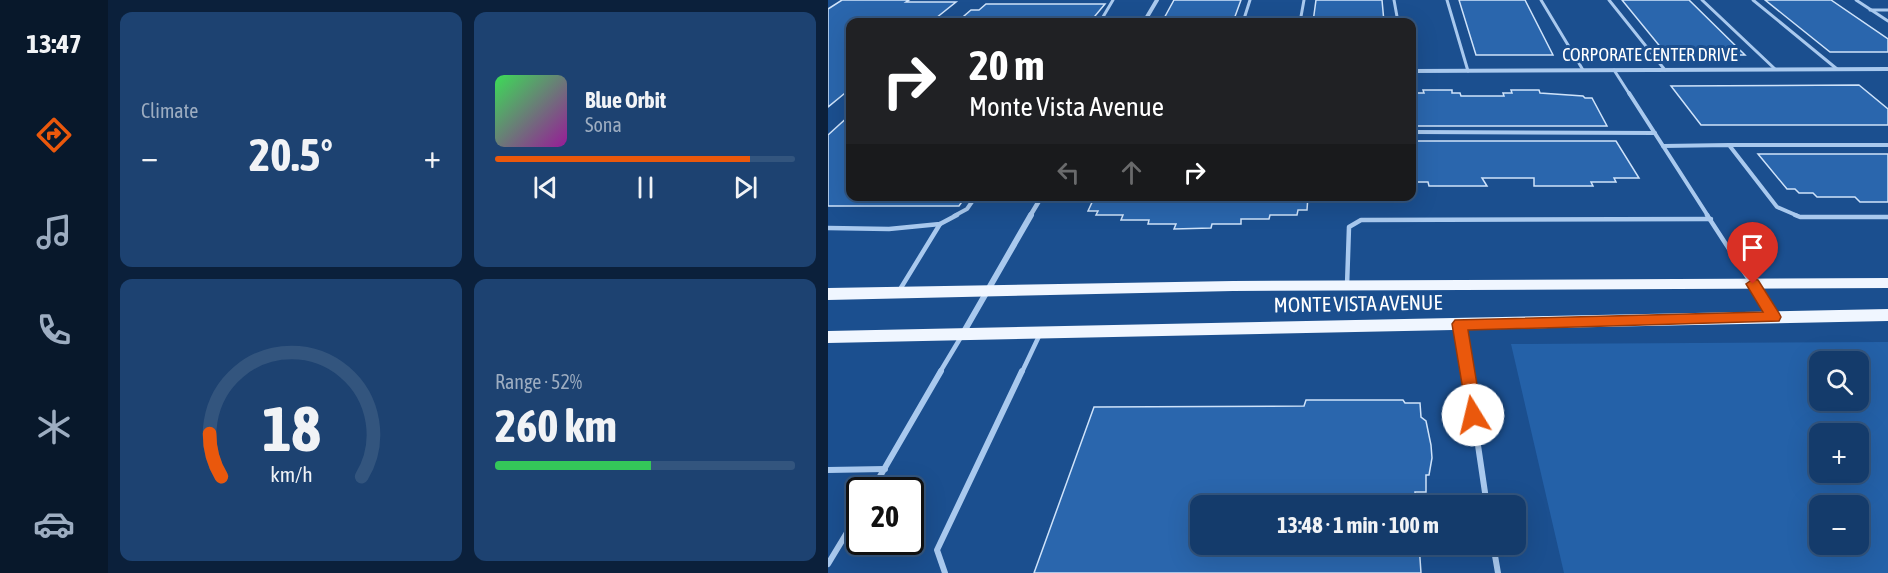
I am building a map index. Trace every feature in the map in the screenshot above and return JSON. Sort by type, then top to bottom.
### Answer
[{"type":"main road","name":"MONTE VISTA AVENUE","points":[[828,294],[1347,286],[1888,283]]},
{"type":"main road","name":"MONTE VISTA AVENUE","points":[[828,337],[1888,315]]},
{"type":"street","points":[[1146,18],[1157,0]]},
{"type":"street","name":"CORPORATE CENTER DRIVE","points":[[1416,71],[1888,69]]},
{"type":"street","points":[[962,336],[1039,201]]},
{"type":"lane","points":[[1102,18],[1113,0]]},
{"type":"lane","points":[[1244,18],[1250,0]]},
{"type":"lane","points":[[1301,18],[1304,0]]},
{"type":"lane","points":[[1394,0],[1397,18]]},
{"type":"lane","points":[[1447,0],[1468,71]]},
{"type":"lane","points":[[1541,0],[1583,70]]},
{"type":"lane","points":[[1609,0],[1665,70]]},
{"type":"lane","points":[[1702,0],[1775,69]]},
{"type":"lane","points":[[1753,0],[1837,69]]},
{"type":"lane","points":[[1856,0],[1888,21]]},
{"type":"lane","points":[[1870,10],[1888,10]]},
{"type":"lane","points":[[1614,70],[1774,317]]},
{"type":"lane","points":[[1416,132],[1656,133]]},
{"type":"lane","points":[[1729,145],[1777,207],[1800,217],[1888,217]]},
{"type":"lane","points":[[1663,146],[1888,145]]},
{"type":"lane","points":[[828,228],[889,229],[940,224],[967,209],[973,201]]},
{"type":"lane","points":[[1347,286],[1349,227],[1361,220],[1711,219]]},
{"type":"lane","points":[[898,293],[940,224]]},
{"type":"lane","points":[[1460,324],[1485,495]]},
{"type":"lane","points":[[945,573],[937,550],[1040,334]]},
{"type":"lane","points":[[880,477],[962,336]]},
{"type":"lane","points":[[828,470],[885,470]]},
{"type":"lane","points":[[828,564],[846,534]]},
{"type":"lane","points":[[1495,555],[1498,573]]},
{"type":"shaded area","points":[[1888,342],[1888,573],[1564,573],[1511,344]]},
{"type":"building","points":[[842,0],[956,2],[936,18],[846,18],[846,92],[828,107],[828,9]]},
{"type":"building","points":[[1174,0],[1241,0],[1234,18],[1164,18]]},
{"type":"building","points":[[1316,0],[1382,0],[1384,18],[1314,18]]},
{"type":"building","points":[[1459,0],[1525,0],[1553,55],[1476,55]]},
{"type":"building","points":[[1622,0],[1689,0],[1745,55],[1667,55]]},
{"type":"building","points":[[1765,0],[1831,0],[1888,39],[1888,52],[1830,52]]},
{"type":"building","points":[[986,4],[1105,4],[1093,18],[962,18],[971,10],[979,10]]},
{"type":"building","points":[[1859,85],[1888,109],[1888,125],[1701,125],[1671,86]]},
{"type":"building","points":[[1423,90],[1452,90],[1452,93],[1460,93],[1461,96],[1504,96],[1503,93],[1512,93],[1511,90],[1539,90],[1540,93],[1583,96],[1592,98],[1607,126],[1416,126],[1416,93],[1424,93]]},
{"type":"building","points":[[846,119],[846,201],[962,201],[959,206],[828,206],[828,135]]},
{"type":"building","points":[[1416,141],[1616,141],[1639,178],[1614,178],[1616,182],[1591,182],[1593,186],[1534,186],[1534,178],[1482,178],[1487,186],[1429,186],[1428,182],[1416,182]]},
{"type":"building","points":[[1758,154],[1888,154],[1888,202],[1860,202],[1855,197],[1817,197],[1813,193],[1799,193],[1795,189],[1787,189]]},
{"type":"building","points":[[1093,201],[1308,201],[1307,210],[1298,210],[1297,215],[1270,215],[1269,219],[1241,219],[1241,224],[1212,224],[1211,228],[1174,229],[1176,224],[1148,224],[1149,220],[1121,220],[1123,215],[1096,215],[1098,211],[1088,211]]},
{"type":"building","points":[[1306,400],[1403,400],[1405,403],[1420,403],[1421,417],[1426,421],[1432,458],[1429,475],[1426,475],[1426,492],[1415,492],[1415,495],[1190,495],[1190,555],[1420,555],[1421,573],[1034,573],[1094,407],[1304,406]]},
{"type":"route","points":[[1473,415],[1460,324],[1774,317],[1753,284]]}]
